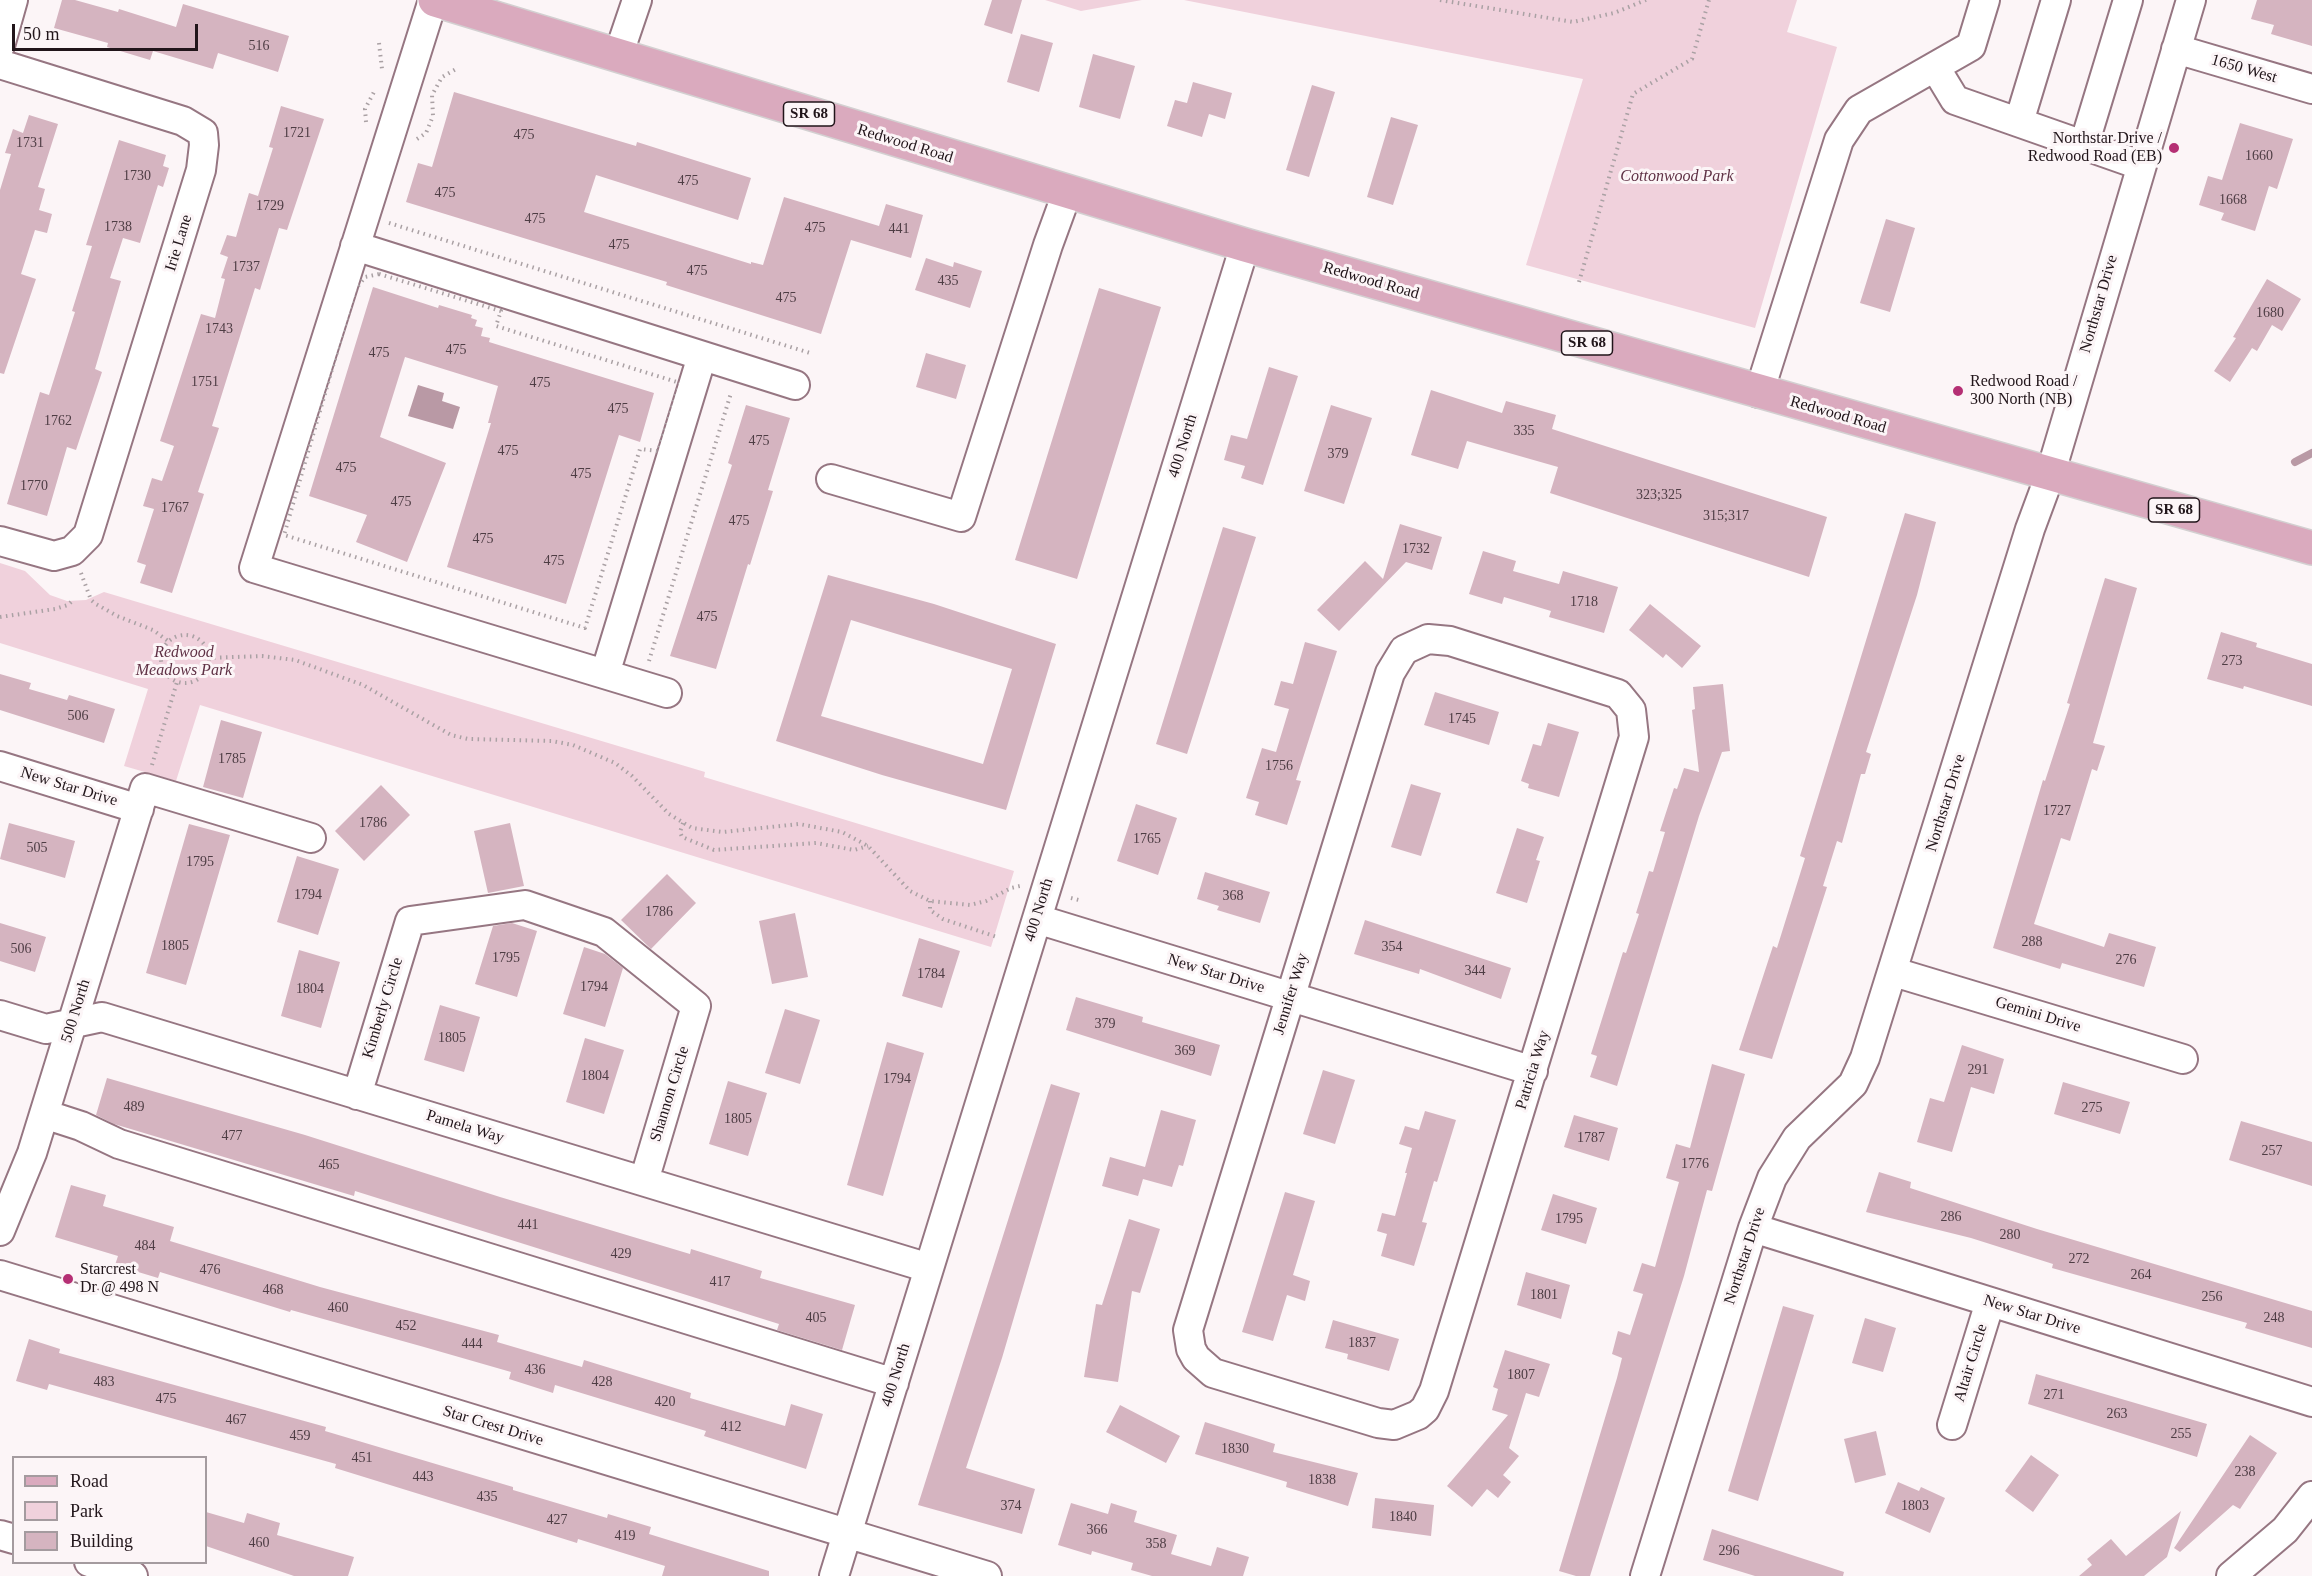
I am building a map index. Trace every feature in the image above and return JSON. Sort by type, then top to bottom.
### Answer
[{"type":"main road","name":"Redwood Road","points":[[434,0],[1067,193],[1759,393],[2312,549]]},
{"type":"street","points":[[0,45],[12,0]]},
{"type":"street","points":[[434,0],[254,568],[667,693]]},
{"type":"street","points":[[618,56],[637,0]]},
{"type":"street","points":[[1759,393],[1839,140],[1859,110],[1971,46],[1985,0]]},
{"type":"street","points":[[2019,122],[2056,0]]},
{"type":"street","points":[[2084,146],[2128,0]]},
{"type":"street","name":"Northstar Drive","points":[[1645,1576],[1753,1228],[1783,1157],[1806,1129],[1845,1094],[1860,1071],[1894,972],[2030,529],[2050,475],[2140,165],[2191,0]]},
{"type":"street","name":"1650 West","points":[[2176,49],[2312,89]]},
{"type":"street","name":"Irie Lane","points":[[0,64],[177,119],[203,133],[204,145],[201,170],[93,525],[88,535],[72,551],[54,556],[0,541]]},
{"type":"street","points":[[1935,67],[1955,100],[2140,165]]},
{"type":"street","points":[[831,479],[962,517],[1048,245],[1067,193]]},
{"type":"street","name":"400 North","points":[[834,1576],[1245,245]]},
{"type":"street","points":[[355,246],[795,385]]},
{"type":"street","points":[[605,674],[702,356]]},
{"type":"street","name":"Jennifer Way","points":[[1410,1421],[1394,1425],[1378,1423],[1220,1376],[1202,1366],[1191,1349],[1189,1319],[1390,673],[1404,651],[1428,639],[1450,641],[1609,690],[1618,694],[1631,710]]},
{"type":"street","name":"Patricia Way","points":[[1410,1421],[1425,1409],[1434,1391],[1633,746],[1634,728],[1631,710]]},
{"type":"street","name":"New Star Drive","points":[[0,766],[145,789],[311,838]]},
{"type":"street","name":"500 North","points":[[0,1231],[32,1153],[145,789]]},
{"type":"street","name":"Shannon Circle","points":[[410,921],[525,905],[604,932],[696,1006],[644,1181]]},
{"type":"street","name":"New Star Drive","points":[[1037,919],[1533,1071]]},
{"type":"street","name":"Kimberly Circle","points":[[357,1095],[410,921]]},
{"type":"street","name":"Gemini Drive","points":[[1894,972],[2183,1059]]},
{"type":"street","name":"Pamela Way","points":[[0,1015],[46,1029],[102,1017],[929,1268]]},
{"type":"street","points":[[44,1114],[81,1126],[119,1144],[894,1383]]},
{"type":"street","name":"New Star Drive","points":[[1753,1228],[2312,1402]]},
{"type":"street","name":"Star Crest Drive","points":[[0,1275],[987,1576]]},
{"type":"street","name":"Altair Circle","points":[[1952,1425],[1990,1302]]},
{"type":"street","points":[[2231,1576],[2285,1530],[2312,1496]]},
{"type":"street","points":[[92,1564],[133,1576]]},
{"type":"path","points":[[1440,0],[1573,22],[1614,13],[1646,0]]},
{"type":"path","points":[[1579,282],[1632,94],[1692,59],[1709,0]]},
{"type":"path","points":[[409,144],[426,133],[433,116],[432,95],[442,77],[456,69]]},
{"type":"path","points":[[385,222],[810,353]]},
{"type":"path","points":[[379,274],[501,310],[496,326],[680,382],[658,452],[640,449],[585,628],[284,535],[355,290],[365,278],[379,274]]},
{"type":"path","points":[[646,671],[739,367]]},
{"type":"path","points":[[88,593],[91,600],[102,609],[146,626],[168,641]]},
{"type":"path","points":[[0,617],[56,609],[68,605],[74,599]]},
{"type":"path","points":[[182,634],[197,638],[207,650],[208,658],[208,665],[199,678],[192,681],[177,682],[164,672],[161,664],[161,656],[168,641],[182,634]]},
{"type":"path","points":[[208,658],[262,656],[296,660],[363,685],[451,735],[468,739],[552,741],[573,745],[615,763],[683,824],[723,832],[782,825],[820,826],[850,835],[868,846],[910,891],[930,901],[970,905],[986,901],[1019,886]]},
{"type":"path","points":[[145,789],[177,682]]},
{"type":"path","points":[[683,824],[682,837],[714,850],[816,843],[854,850],[868,846]]},
{"type":"path","points":[[930,901],[930,910],[943,920],[997,937]]},
{"type":"green space","points":[[1045,0],[1142,0],[1081,11]]},
{"type":"green space","name":"Cottonwood Park","points":[[1184,0],[1797,0],[1787,32],[1837,47],[1755,328],[1526,265],[1583,79]]},
{"type":"green space","name":"Redwood Meadows Park","points":[[0,563],[25,571],[50,595],[67,601],[86,600],[104,592],[705,772],[704,777],[1014,871],[991,947],[200,705],[176,781],[124,766],[148,689],[0,643]]},
{"type":"shaded area","points":[[418,385],[444,393],[442,401],[460,407],[453,429],[408,416]]},
{"type":"building","points":[[62,0],[75,0],[118,12],[119,9],[176,27],[183,4],[289,36],[278,72],[218,53],[213,69],[153,51],[150,60],[107,47],[108,43],[54,28]]},
{"type":"building","points":[[992,0],[1022,0],[1012,34],[984,25]]},
{"type":"building","points":[[2257,0],[2312,0],[2312,46],[2271,34],[2274,25],[2251,19]]},
{"type":"building","points":[[1021,34],[1053,43],[1039,92],[1007,82]]},
{"type":"building","points":[[1093,54],[1135,66],[1120,119],[1079,107]]},
{"type":"building","points":[[1193,82],[1232,93],[1225,119],[1209,114],[1202,137],[1167,126],[1175,100],[1187,103]]},
{"type":"building","points":[[1312,85],[1335,92],[1309,177],[1286,170]]},
{"type":"building","points":[[454,92],[636,146],[637,142],[751,178],[738,220],[596,175],[584,212],[751,264],[751,262],[763,265],[784,197],[879,226],[886,204],[923,215],[911,258],[851,240],[821,334],[666,285],[667,282],[406,202],[418,163],[432,167]]},
{"type":"building","points":[[281,106],[324,119],[287,230],[279,228],[260,290],[255,288],[212,426],[219,428],[198,492],[204,494],[172,593],[140,583],[146,565],[137,562],[154,509],[143,506],[152,478],[162,481],[174,446],[160,441],[201,314],[215,318],[225,279],[221,278],[228,257],[220,254],[227,235],[236,237],[249,193],[258,196],[273,148],[269,147]]},
{"type":"building","points":[[29,115],[58,124],[38,187],[45,189],[39,210],[52,214],[47,233],[35,230],[21,274],[36,279],[4,374],[0,373],[0,190],[11,154],[5,153],[13,129],[23,133]]},
{"type":"building","points":[[1391,117],[1418,125],[1393,205],[1367,197]]},
{"type":"building","points":[[2240,123],[2293,139],[2277,189],[2269,186],[2255,231],[2221,220],[2224,213],[2199,205],[2208,176],[2222,180]]},
{"type":"building","points":[[119,140],[166,155],[163,166],[169,168],[163,187],[158,185],[140,243],[123,238],[110,278],[121,281],[95,369],[102,372],[76,450],[67,447],[47,516],[7,504],[40,392],[49,395],[75,312],[72,311],[92,246],[86,245]]},
{"type":"building","points":[[1886,219],[1915,228],[1890,312],[1860,303]]},
{"type":"building","points":[[926,258],[953,267],[954,262],[982,271],[970,308],[915,290]]},
{"type":"building","points":[[2267,279],[2301,299],[2282,331],[2272,325],[2257,351],[2252,348],[2230,382],[2214,371],[2236,338],[2233,337]]},
{"type":"building","points":[[373,287],[438,308],[439,305],[472,315],[471,318],[477,320],[475,326],[483,328],[481,336],[490,338],[489,342],[654,393],[640,442],[619,435],[566,604],[447,567],[491,423],[488,423],[498,386],[405,357],[380,437],[446,463],[407,562],[356,542],[367,515],[309,496]]},
{"type":"building","points":[[1099,288],[1161,307],[1077,579],[1015,560]]},
{"type":"building","points":[[926,353],[966,365],[956,399],[916,387]]},
{"type":"building","points":[[1269,367],[1298,376],[1263,485],[1241,478],[1245,466],[1224,460],[1231,435],[1247,439]]},
{"type":"building","points":[[1431,390],[1502,413],[1506,401],[1556,415],[1552,429],[1827,517],[1809,577],[1550,493],[1558,467],[1467,441],[1458,469],[1411,455]]},
{"type":"building","points":[[746,405],[790,418],[768,490],[773,491],[716,669],[670,656],[732,465],[728,463]]},
{"type":"building","points":[[1331,405],[1372,418],[1344,504],[1304,491]]},
{"type":"building","points":[[1905,513],[1936,522],[1917,595],[1866,752],[1871,754],[1865,774],[1861,774],[1842,843],[1837,841],[1823,886],[1827,887],[1772,1059],[1739,1050],[1773,946],[1777,948],[1805,858],[1800,856]]},
{"type":"building","points":[[1400,524],[1442,537],[1432,570],[1406,562],[1339,631],[1317,610],[1365,561],[1383,579]]},
{"type":"building","points":[[1223,527],[1256,537],[1187,754],[1156,744]]},
{"type":"building","points":[[1483,551],[1516,561],[1513,571],[1559,584],[1563,571],[1618,587],[1604,633],[1549,617],[1551,611],[1504,597],[1502,604],[1469,594]]},
{"type":"building","points":[[828,575],[934,604],[1056,644],[1006,810],[882,775],[776,741]],"holes":[[[851,620],[1012,669],[983,764],[821,716]]]},
{"type":"building","points":[[2105,578],[2137,588],[2093,743],[2105,746],[2097,771],[2092,769],[2070,841],[2061,838],[2034,924],[2104,947],[2109,933],[2156,947],[2144,987],[2062,963],[2060,969],[1993,948],[2043,780],[2045,781],[2070,704],[2067,703]]},
{"type":"building","points":[[1650,604],[1701,646],[1682,668],[1666,654],[1663,658],[1629,630]]},
{"type":"building","points":[[2221,632],[2257,643],[2256,647],[2312,664],[2312,706],[2244,686],[2243,689],[2207,679]]},
{"type":"building","points":[[1305,642],[1337,651],[1296,780],[1301,781],[1287,825],[1255,815],[1259,802],[1246,798],[1262,748],[1276,752],[1289,709],[1274,705],[1281,681],[1293,684]]},
{"type":"building","points":[[0,674],[31,683],[29,689],[67,700],[69,695],[115,709],[104,743],[0,710]]},
{"type":"building","points":[[1723,684],[1730,751],[1722,752],[1699,816],[1617,1086],[1590,1077],[1597,1056],[1591,1054],[1623,952],[1626,953],[1639,914],[1636,913],[1649,871],[1653,872],[1665,832],[1660,831],[1674,788],[1677,789],[1684,768],[1699,772],[1692,710],[1695,709],[1693,687]]},
{"type":"building","points":[[1435,692],[1499,712],[1489,745],[1424,725]]},
{"type":"building","points":[[221,720],[262,732],[243,798],[203,787]]},
{"type":"building","points":[[1548,723],[1579,732],[1559,797],[1528,788],[1529,784],[1521,781],[1533,744],[1541,746]]},
{"type":"building","points":[[1411,784],[1441,793],[1421,856],[1391,847]]},
{"type":"building","points":[[381,785],[410,815],[364,861],[335,831]]},
{"type":"building","points":[[1136,804],[1177,818],[1158,875],[1117,861]]},
{"type":"building","points":[[9,823],[75,841],[65,878],[0,859]]},
{"type":"building","points":[[510,823],[524,886],[488,893],[474,831]]},
{"type":"building","points":[[189,824],[230,835],[186,985],[146,973]]},
{"type":"building","points":[[1517,828],[1544,837],[1536,860],[1540,861],[1527,903],[1496,893]]},
{"type":"building","points":[[297,856],[339,869],[318,935],[277,922]]},
{"type":"building","points":[[1205,872],[1270,892],[1260,923],[1217,910],[1219,906],[1197,899]]},
{"type":"building","points":[[667,874],[696,903],[651,949],[621,920]]},
{"type":"building","points":[[795,913],[808,977],[772,984],[759,921]]},
{"type":"building","points":[[1365,920],[1511,968],[1501,999],[1420,969],[1419,974],[1354,954]]},
{"type":"building","points":[[0,923],[46,937],[35,972],[0,961]]},
{"type":"building","points":[[512,923],[537,931],[517,997],[475,984],[493,926]]},
{"type":"building","points":[[919,938],[960,951],[942,1008],[902,996]]},
{"type":"building","points":[[584,947],[605,954],[623,968],[605,1027],[563,1014]]},
{"type":"building","points":[[299,950],[340,962],[321,1028],[281,1016]]},
{"type":"building","points":[[1076,997],[1143,1017],[1142,1022],[1220,1045],[1211,1076],[1066,1030]]},
{"type":"building","points":[[440,1005],[480,1017],[464,1072],[424,1060]]},
{"type":"building","points":[[785,1009],[820,1020],[800,1084],[765,1073]]},
{"type":"building","points":[[585,1038],[624,1050],[604,1114],[566,1102]]},
{"type":"building","points":[[887,1042],[924,1053],[883,1196],[847,1185]]},
{"type":"building","points":[[1962,1045],[2004,1059],[1994,1094],[1971,1087],[1952,1152],[1917,1142],[1930,1098],[1944,1102]]},
{"type":"building","points":[[1712,1064],[1745,1074],[1712,1191],[1707,1190],[1684,1276],[1590,1576],[1576,1576],[1559,1571],[1622,1358],[1612,1354],[1618,1331],[1630,1335],[1643,1294],[1633,1291],[1642,1263],[1655,1267],[1679,1182],[1666,1178],[1676,1144],[1690,1148]]},
{"type":"building","points":[[1323,1070],[1355,1080],[1335,1144],[1303,1134]]},
{"type":"building","points":[[107,1078],[305,1135],[690,1254],[691,1249],[762,1271],[760,1278],[855,1305],[842,1350],[777,1330],[779,1324],[355,1191],[354,1196],[114,1124],[96,1115]]},
{"type":"building","points":[[728,1081],[767,1093],[748,1156],[709,1144]]},
{"type":"building","points":[[2063,1082],[2130,1102],[2120,1134],[2054,1114]]},
{"type":"building","points":[[1051,1084],[1080,1093],[1002,1358],[966,1468],[1035,1489],[1022,1534],[918,1505]]},
{"type":"building","points":[[1161,1110],[1196,1120],[1183,1166],[1179,1165],[1172,1187],[1143,1179],[1138,1196],[1102,1186],[1110,1157],[1145,1167]]},
{"type":"building","points":[[1425,1111],[1456,1120],[1422,1222],[1427,1223],[1414,1266],[1381,1256],[1387,1234],[1377,1231],[1382,1213],[1395,1216],[1407,1173],[1405,1173],[1412,1148],[1399,1144],[1405,1126],[1419,1130]]},
{"type":"building","points":[[1574,1115],[1618,1128],[1609,1161],[1564,1147]]},
{"type":"building","points":[[2241,1121],[2312,1142],[2312,1186],[2229,1160]]},
{"type":"building","points":[[1879,1172],[1911,1182],[1910,1188],[2037,1229],[2312,1311],[2312,1348],[2245,1328],[2247,1323],[2052,1268],[2053,1264],[1971,1238],[1866,1212]]},
{"type":"building","points":[[71,1185],[106,1195],[103,1206],[174,1227],[170,1241],[320,1287],[499,1335],[497,1342],[582,1367],[584,1360],[691,1393],[690,1398],[785,1426],[791,1404],[823,1414],[806,1469],[704,1436],[706,1431],[555,1385],[553,1393],[509,1379],[511,1372],[291,1310],[290,1312],[160,1272],[158,1278],[115,1265],[118,1256],[55,1237]]},
{"type":"building","points":[[1285,1192],[1315,1201],[1293,1275],[1310,1281],[1305,1301],[1287,1295],[1273,1341],[1242,1332]]},
{"type":"building","points":[[1553,1194],[1597,1208],[1586,1244],[1541,1230]]},
{"type":"building","points":[[1129,1219],[1160,1229],[1140,1293],[1132,1291],[1118,1382],[1084,1377],[1096,1304],[1102,1305]]},
{"type":"building","points":[[1526,1272],[1570,1285],[1561,1319],[1517,1305]]},
{"type":"building","points":[[1783,1306],[1814,1315],[1758,1501],[1728,1491]]},
{"type":"building","points":[[1865,1318],[1896,1328],[1883,1372],[1852,1363]]},
{"type":"building","points":[[1333,1320],[1399,1339],[1389,1371],[1347,1359],[1348,1354],[1325,1348]]},
{"type":"building","points":[[29,1339],[60,1349],[59,1353],[326,1427],[325,1431],[513,1487],[513,1490],[607,1518],[608,1514],[651,1527],[649,1534],[769,1571],[769,1576],[662,1576],[665,1566],[578,1539],[577,1543],[335,1468],[336,1464],[49,1384],[47,1390],[16,1381]]},
{"type":"building","points":[[1505,1350],[1550,1364],[1539,1397],[1526,1393],[1509,1448],[1519,1456],[1503,1475],[1511,1482],[1498,1498],[1487,1489],[1472,1507],[1447,1486],[1508,1415],[1492,1410],[1498,1389],[1493,1387]]},
{"type":"building","points":[[2036,1374],[2207,1424],[2197,1457],[2028,1404]]},
{"type":"building","points":[[1120,1405],[1180,1436],[1166,1463],[1106,1432]]},
{"type":"building","points":[[1205,1422],[1275,1444],[1273,1452],[1358,1473],[1348,1506],[1286,1487],[1287,1482],[1195,1454]]},
{"type":"building","points":[[1876,1431],[1886,1475],[1855,1483],[1844,1439]]},
{"type":"building","points":[[2250,1435],[2277,1453],[2240,1509],[2233,1505],[2180,1552],[2174,1548]]},
{"type":"building","points":[[2031,1455],[2059,1475],[2033,1512],[2005,1491]]},
{"type":"building","points":[[1898,1482],[1919,1491],[1921,1487],[1945,1498],[1930,1533],[1885,1513]]},
{"type":"building","points":[[1375,1498],[1434,1505],[1431,1536],[1372,1528]]},
{"type":"building","points":[[1071,1503],[1108,1514],[1111,1503],[1137,1511],[1134,1522],[1177,1535],[1171,1554],[1211,1566],[1217,1547],[1249,1557],[1243,1576],[1152,1576],[1131,1570],[1133,1563],[1092,1551],[1091,1555],[1058,1545]]},
{"type":"building","points":[[2181,1511],[2167,1557],[2144,1576],[2079,1576],[2092,1565],[2087,1559],[2111,1539],[2126,1556]]},
{"type":"building","points":[[207,1512],[244,1523],[247,1513],[280,1523],[277,1535],[354,1557],[348,1576],[294,1576],[207,1546]]},
{"type":"building","points":[[1712,1529],[1844,1572],[1843,1576],[1755,1576],[1703,1560]]},
{"type":"waterway","points":[[2295,462],[2312,453]]},
{"type":"place","name":"Northstar Drive / Redwood Road (EB)","points":[[2174,148]]},
{"type":"place","name":"Redwood Road / 300 North (NB)","points":[[1958,391]]},
{"type":"place","name":"Starcrest Dr @ 498 N","points":[[68,1279]]}]
